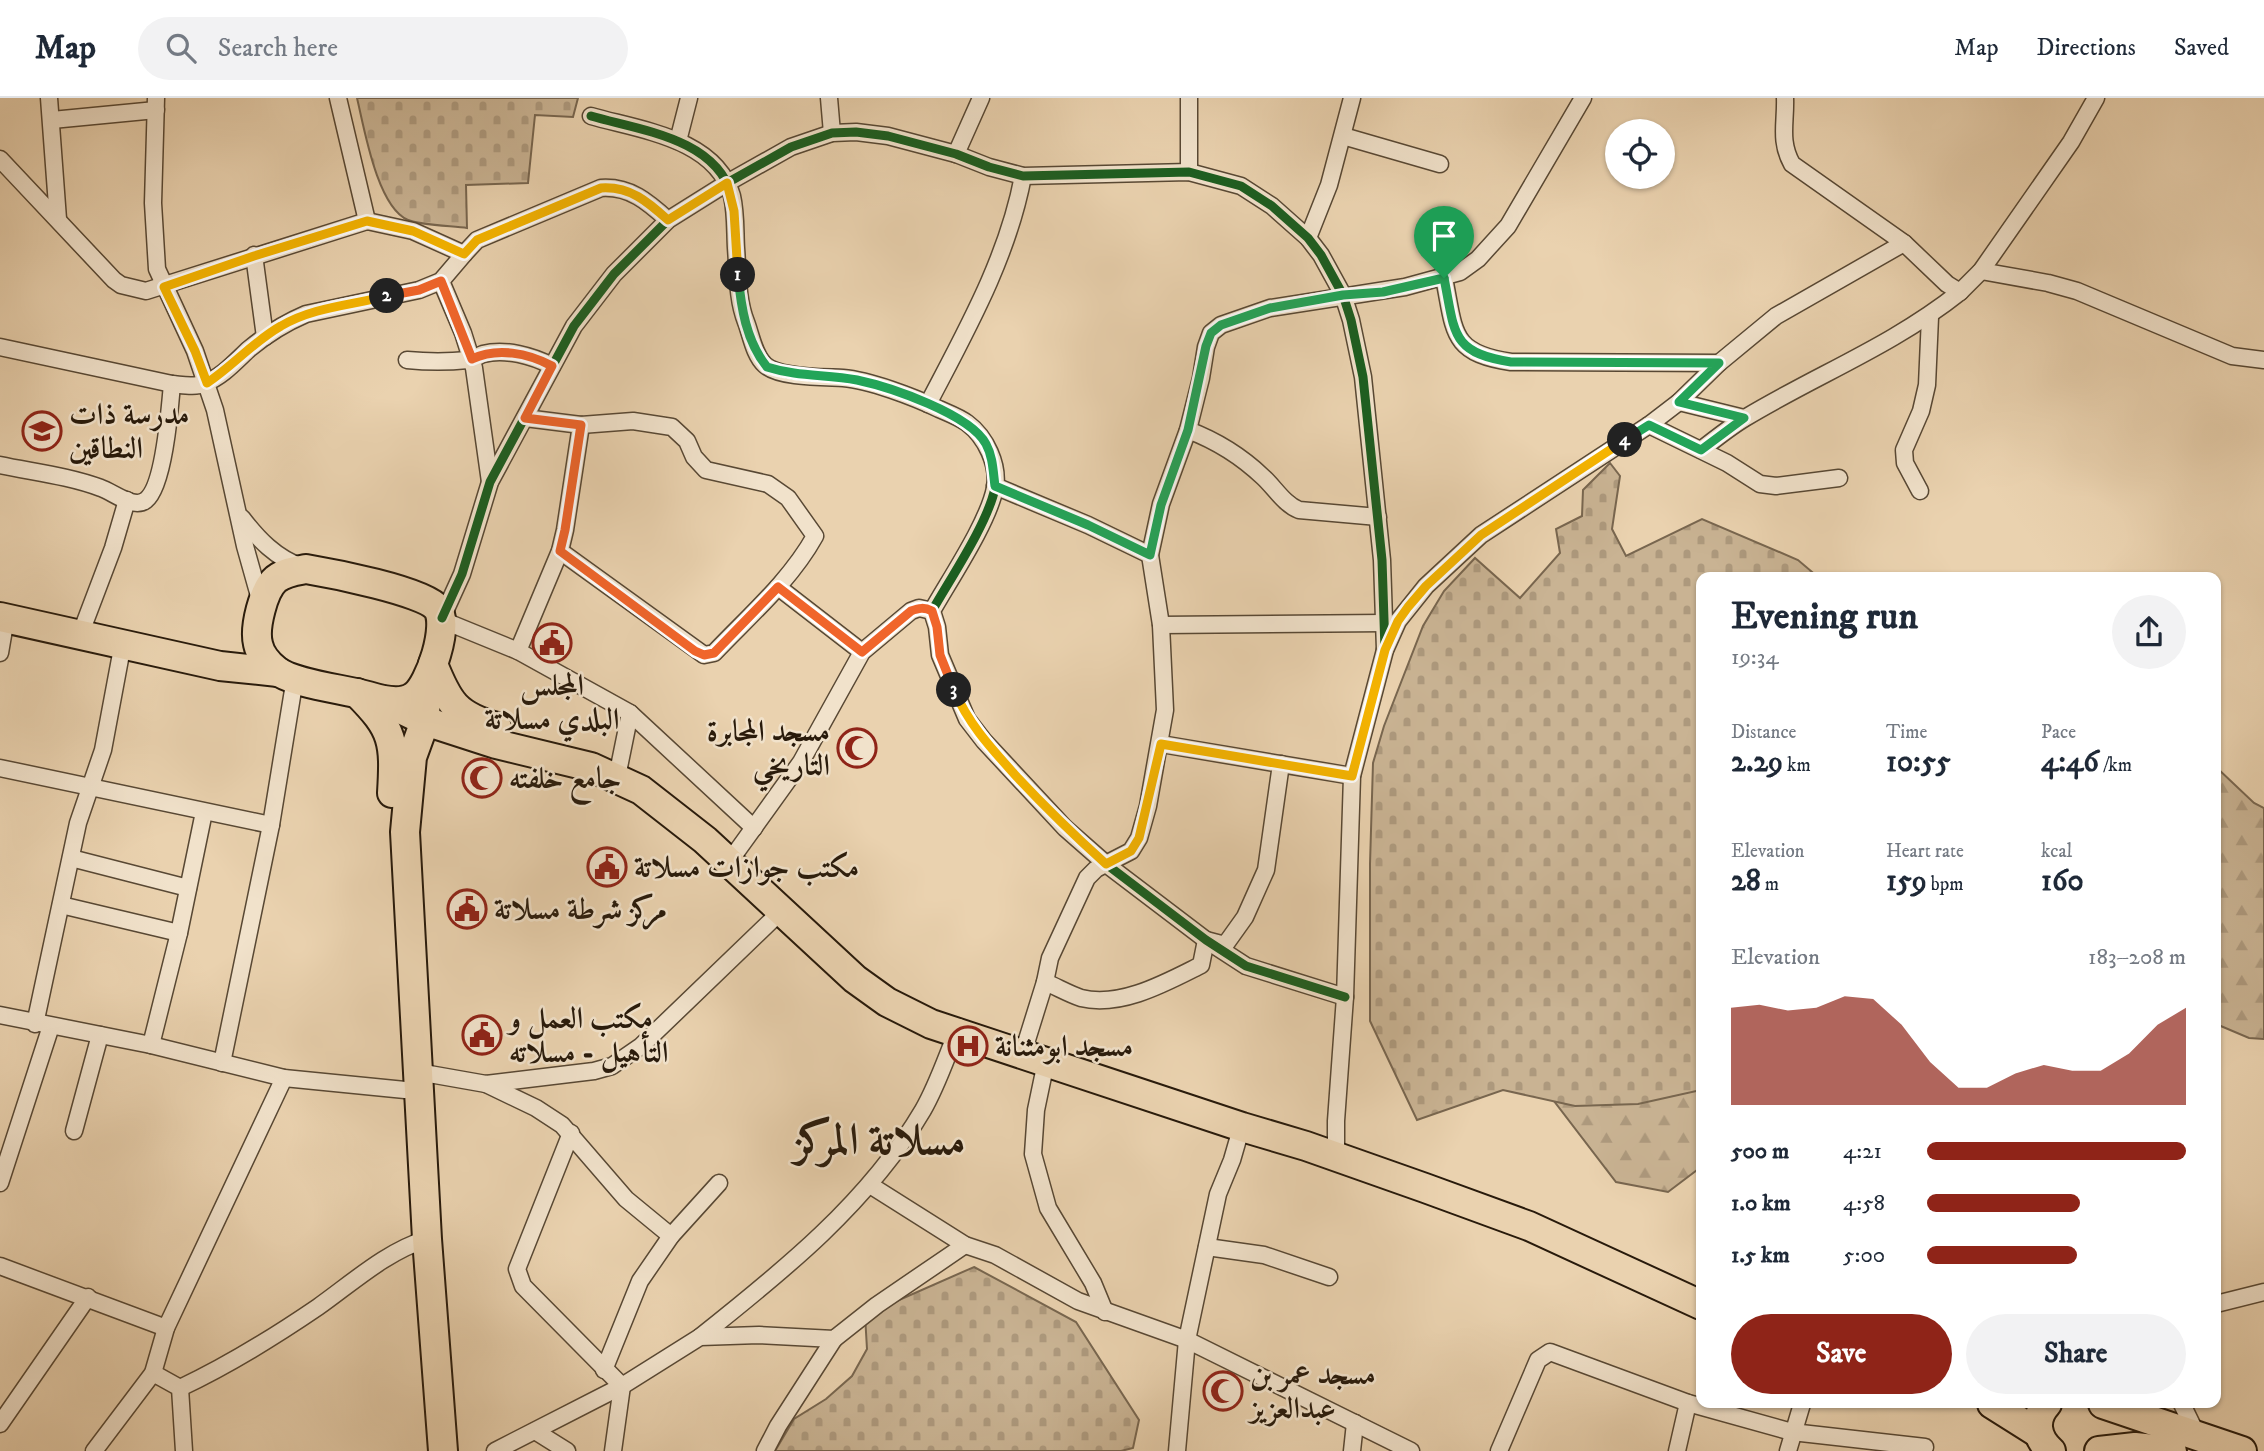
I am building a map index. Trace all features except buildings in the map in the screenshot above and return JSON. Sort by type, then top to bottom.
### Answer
[{"type":"highway","points":[[220,666],[246,655],[257,642],[262,607],[269,588],[276,579],[291,572],[306,569],[406,592],[428,600],[437,607],[442,619],[430,673],[425,721],[412,757],[405,832],[406,971],[429,1451]]},
{"type":"highway","points":[[3,617],[220,666],[287,675],[370,697],[425,721],[496,744],[591,767],[618,770],[793,913]]},
{"type":"highway","points":[[257,642],[268,664],[287,675]]},
{"type":"highway","points":[[370,697],[410,699],[430,673]]},
{"type":"highway","points":[[430,673],[450,701],[470,718],[574,746],[618,770],[661,787],[737,851],[855,979],[887,1002],[931,1024],[958,1028],[1532,1212],[1696,1284]]},
{"type":"highway","points":[[370,697],[385,724],[392,744],[394,768],[390,831],[406,971]]},
{"type":"highway","points":[[1337,1149],[1528,1226],[1696,1302]]},
{"type":"highway","points":[[421,1241],[443,1451]]},
{"type":"highway","points":[[1997,1408],[2044,1442]]},
{"type":"highway","points":[[2044,1408],[2039,1415],[2044,1442]]},
{"type":"highway","points":[[2087,1451],[2096,1441],[2099,1432],[2098,1413],[2094,1408]]},
{"type":"highway","points":[[2115,1408],[2242,1451]]},
{"type":"highway","points":[[2099,1451],[2134,1447],[2172,1451]]},
{"type":"street","points":[[49,98],[58,219]]},
{"type":"street","points":[[338,98],[367,221]]},
{"type":"street","points":[[678,141],[689,98]]},
{"type":"street","points":[[829,98],[832,133]]},
{"type":"street","points":[[956,154],[981,98]]},
{"type":"street","points":[[1189,98],[1189,172]]},
{"type":"street","points":[[1308,238],[1329,185],[1352,98]]},
{"type":"street","points":[[1105,1312],[1093,1283],[1048,1209],[1033,1154],[1036,1053],[1050,958],[1087,878],[1096,869],[1131,851],[1139,838],[1161,744],[1165,710],[1161,625],[1150,555],[1161,505],[1188,430],[1211,333],[1221,325],[1270,308],[1343,295],[1383,292],[1460,272],[1478,259],[1508,226],[1583,98]]},
{"type":"street","points":[[1785,98],[1782,134],[1785,151],[1792,164],[1904,243],[1947,284],[1961,292]]},
{"type":"street","points":[[1701,450],[1744,418],[1898,337],[1930,317],[1961,292],[1981,271],[2071,142],[2096,98]]},
{"type":"street","points":[[52,120],[156,104],[153,203],[157,270],[207,383],[262,607]]},
{"type":"street","points":[[591,116],[678,141],[703,155],[727,183],[734,211],[741,310],[760,358],[767,367],[822,378],[860,381],[928,404],[967,422],[985,441],[991,455],[995,486],[983,519],[932,611],[940,655],[967,719],[984,741],[1065,828],[1106,864],[1206,940],[1246,967],[1345,997]]},
{"type":"street","points":[[754,828],[630,713],[518,651],[442,619],[462,574],[490,482],[574,326],[614,274],[668,220],[791,147],[832,133],[856,132],[888,136],[1023,176],[1189,172],[1241,186],[1272,206],[1308,238],[1321,255],[1343,295],[1363,377],[1378,517],[1385,650]]},
{"type":"street","points":[[1343,136],[1440,164]]},
{"type":"street","points":[[0,159],[94,260],[121,285],[146,291],[367,221],[413,231],[464,254]]},
{"type":"street","points":[[0,183],[14,174]]},
{"type":"street","points":[[928,404],[993,270],[1016,211],[1023,176]]},
{"type":"street","points":[[0,347],[172,384],[190,386],[207,383],[279,327],[306,314],[419,290],[441,281],[477,240],[601,188],[614,187],[631,192],[668,220]]},
{"type":"street","points":[[1337,1149],[1336,1121],[1345,997],[1352,776],[1385,650],[1398,621],[1426,586],[1481,535],[1649,425],[1776,316],[1904,243]]},
{"type":"street","points":[[254,256],[265,337]]},
{"type":"street","points":[[1981,271],[2077,291],[2232,356],[2264,360]]},
{"type":"street","points":[[1444,278],[1456,333],[1470,351],[1486,358],[1511,362],[1719,363]]},
{"type":"street","points":[[441,281],[472,359],[490,482]]},
{"type":"street","points":[[1920,491],[1905,463],[1903,450],[1921,411],[1927,385],[1930,317]]},
{"type":"street","points":[[407,360],[437,362],[472,359],[484,354],[525,355],[552,366]]},
{"type":"street","points":[[0,465],[92,485],[127,500],[142,502],[153,491],[166,440],[172,384]]},
{"type":"street","points":[[1679,402],[1744,418]]},
{"type":"street","points":[[525,418],[581,425],[633,421],[672,427],[687,441],[694,457],[706,470],[768,484],[788,498],[815,536],[804,555],[778,587],[714,653],[704,655],[560,551]]},
{"type":"street","points":[[518,651],[560,551],[581,425]]},
{"type":"street","points":[[1649,425],[1701,450],[1760,484],[1776,486],[1839,478]]},
{"type":"street","points":[[1188,430],[1215,439],[1239,456],[1273,486],[1291,507],[1378,517]]},
{"type":"street","points":[[995,486],[1088,525],[1150,555]]},
{"type":"street","points":[[79,635],[113,548],[127,500]]},
{"type":"street","points":[[240,516],[253,533],[275,553],[306,569]]},
{"type":"street","points":[[778,587],[862,652]]},
{"type":"street","points":[[737,851],[801,762],[862,652],[911,611],[919,608],[932,611]]},
{"type":"street","points":[[0,653],[3,617]]},
{"type":"street","points":[[1161,625],[1385,623]]},
{"type":"street","points":[[35,1024],[78,823],[103,750],[123,643]]},
{"type":"street","points":[[222,1063],[271,825],[287,675]]},
{"type":"street","points":[[618,770],[630,713]]},
{"type":"street","points":[[1161,744],[1352,776]]},
{"type":"street","points":[[1206,940],[1225,945],[1245,917],[1261,882],[1266,870],[1281,764]]},
{"type":"street","points":[[0,768],[271,825]]},
{"type":"street","points":[[151,1045],[179,933],[204,812]]},
{"type":"street","points":[[71,858],[188,888]]},
{"type":"street","points":[[61,905],[179,933]]},
{"type":"street","points":[[0,1015],[151,1045],[284,1078],[486,1084],[594,1071],[612,1066],[641,1046],[764,927],[793,913]]},
{"type":"street","points":[[1045,982],[1080,998],[1134,995],[1201,965],[1206,940]]},
{"type":"street","points":[[0,1183],[51,1026]]},
{"type":"street","points":[[505,1449],[622,1386],[700,1337],[779,1271],[870,1185],[903,1142],[924,1108],[958,1028]]},
{"type":"street","points":[[74,1131],[100,1035]]},
{"type":"street","points":[[94,1451],[153,1373],[166,1328],[284,1078]]},
{"type":"street","points":[[486,1084],[536,1108],[571,1133],[626,1199],[671,1236]]},
{"type":"street","points":[[1177,1451],[1187,1340],[1218,1194],[1232,1160],[1243,1120]]},
{"type":"street","points":[[571,1133],[517,1269],[523,1286],[622,1386]]},
{"type":"street","points":[[604,1370],[640,1281],[671,1236],[719,1183]]},
{"type":"street","points":[[870,1185],[965,1245],[995,1255],[1078,1301],[1187,1340],[1410,1451]]},
{"type":"street","points":[[180,1388],[269,1341],[357,1278],[421,1241]]},
{"type":"street","points":[[765,1451],[834,1339],[965,1245]]},
{"type":"street","points":[[1207,1247],[1264,1255],[1329,1277]]},
{"type":"street","points":[[0,1266],[166,1328]]},
{"type":"street","points":[[2221,1303],[2264,1292]]},
{"type":"street","points":[[0,1424],[88,1297]]},
{"type":"street","points":[[700,1337],[759,1335],[834,1339]]},
{"type":"street","points":[[1499,1451],[1538,1360],[1550,1352],[1696,1405]]},
{"type":"street","points":[[153,1373],[180,1388]]},
{"type":"street","points":[[613,1451],[622,1386]]},
{"type":"street","points":[[180,1388],[184,1451]]},
{"type":"street","points":[[1677,1451],[1688,1403]]},
{"type":"street","points":[[1706,1408],[1792,1432],[1926,1447]]},
{"type":"street","points":[[1788,1451],[1801,1408]]},
{"type":"street","points":[[2184,1408],[2197,1435]]},
{"type":"street","points":[[1352,1451],[1355,1423]]},
{"type":"street","points":[[535,1431],[567,1451]]},
{"type":"green space","points":[[357,98],[578,98],[573,117],[535,115],[528,183],[466,185],[467,228],[413,222],[397,212],[380,183]]},
{"type":"green space","points":[[1610,463],[1620,476],[1612,529],[1626,556],[1702,519],[1798,560],[1812,572],[1696,572],[1696,1091],[1638,1104],[1575,1106],[1503,1090],[1417,1120],[1370,1021],[1373,763],[1384,726],[1423,626],[1444,591],[1475,558],[1520,598],[1560,553],[1556,529],[1582,516],[1583,490]]},
{"type":"green space","points":[[2221,772],[2254,803],[2264,808],[2264,1039],[2249,1038],[2221,1026]]},
{"type":"green space","points":[[1696,941],[1696,1171],[1668,1192],[1616,1182],[1554,1101]]},
{"type":"green space","points":[[974,1267],[1076,1322],[1139,1420],[1133,1448],[1121,1451],[775,1451],[794,1419],[826,1399],[852,1376],[867,1349],[865,1315]]},
{"type":"cycle path","points":[[591,116],[674,140],[710,161],[723,176],[732,196],[735,215],[741,304],[755,350],[765,365],[791,375],[854,379],[891,390],[961,419],[980,436],[993,461],[995,488],[977,534],[932,611],[940,655],[967,719],[984,741],[1065,828],[1106,864],[1206,940],[1246,966],[1345,997]]},
{"type":"cycle path","points":[[442,618],[462,574],[490,482],[574,326],[614,274],[668,220],[727,183],[791,147],[832,133],[856,132],[888,136],[1023,176],[1189,172],[1241,186],[1272,206],[1308,238],[1321,255],[1343,295],[1363,377],[1382,560],[1385,650]]},
{"type":"place","name":"مدرسة ذات النطاقين","points":[[42,431]]},
{"type":"place","name":"المجلس البلدي مسلاتة","points":[[552,643]]},
{"type":"place","name":"مسجد المجابرة التاريخي","points":[[857,748]]},
{"type":"place","name":"جامع خلفته","points":[[482,778]]},
{"type":"place","name":"مكتب جوازات مسلاتة","points":[[607,867]]},
{"type":"place","name":"مركز شرطة مسلاتة","points":[[467,909]]},
{"type":"place","name":"مكتب العمل و التأهيل - مسلاته","points":[[482,1035]]},
{"type":"place","name":"مسجد ابومثنانة","points":[[968,1046]]},
{"type":"place","name":"مسجد عمر بن عبدالعزيز","points":[[1223,1391]]},
{"type":"district","name":"مسلاتة المركز","points":[[880,1139]]},
{"type":"route","points":[[727,183],[734,211],[741,310],[760,358],[767,367],[780,372],[860,381],[928,404],[967,422],[985,441],[991,455],[995,486],[1088,525],[1150,555],[1161,505],[1188,430],[1211,333],[1221,325],[1270,308],[1343,295],[1383,292],[1444,278],[1456,333],[1470,351],[1486,358],[1511,362],[1719,363],[1679,402],[1744,418],[1701,450],[1649,425],[1481,535],[1426,586],[1398,621],[1385,650],[1352,776],[1161,744],[1139,838],[1131,851],[1106,864],[1065,828],[967,719],[940,655],[932,611],[919,608],[911,611],[862,652],[778,587],[714,653],[704,655],[560,551],[581,425],[525,418],[552,366],[525,355],[484,354],[472,359],[441,281],[419,290],[306,314],[292,320],[251,347],[224,372],[207,383],[195,351],[164,287],[367,221],[413,231],[464,254],[477,240],[601,188],[614,187],[631,192],[668,220],[727,183]]}]
